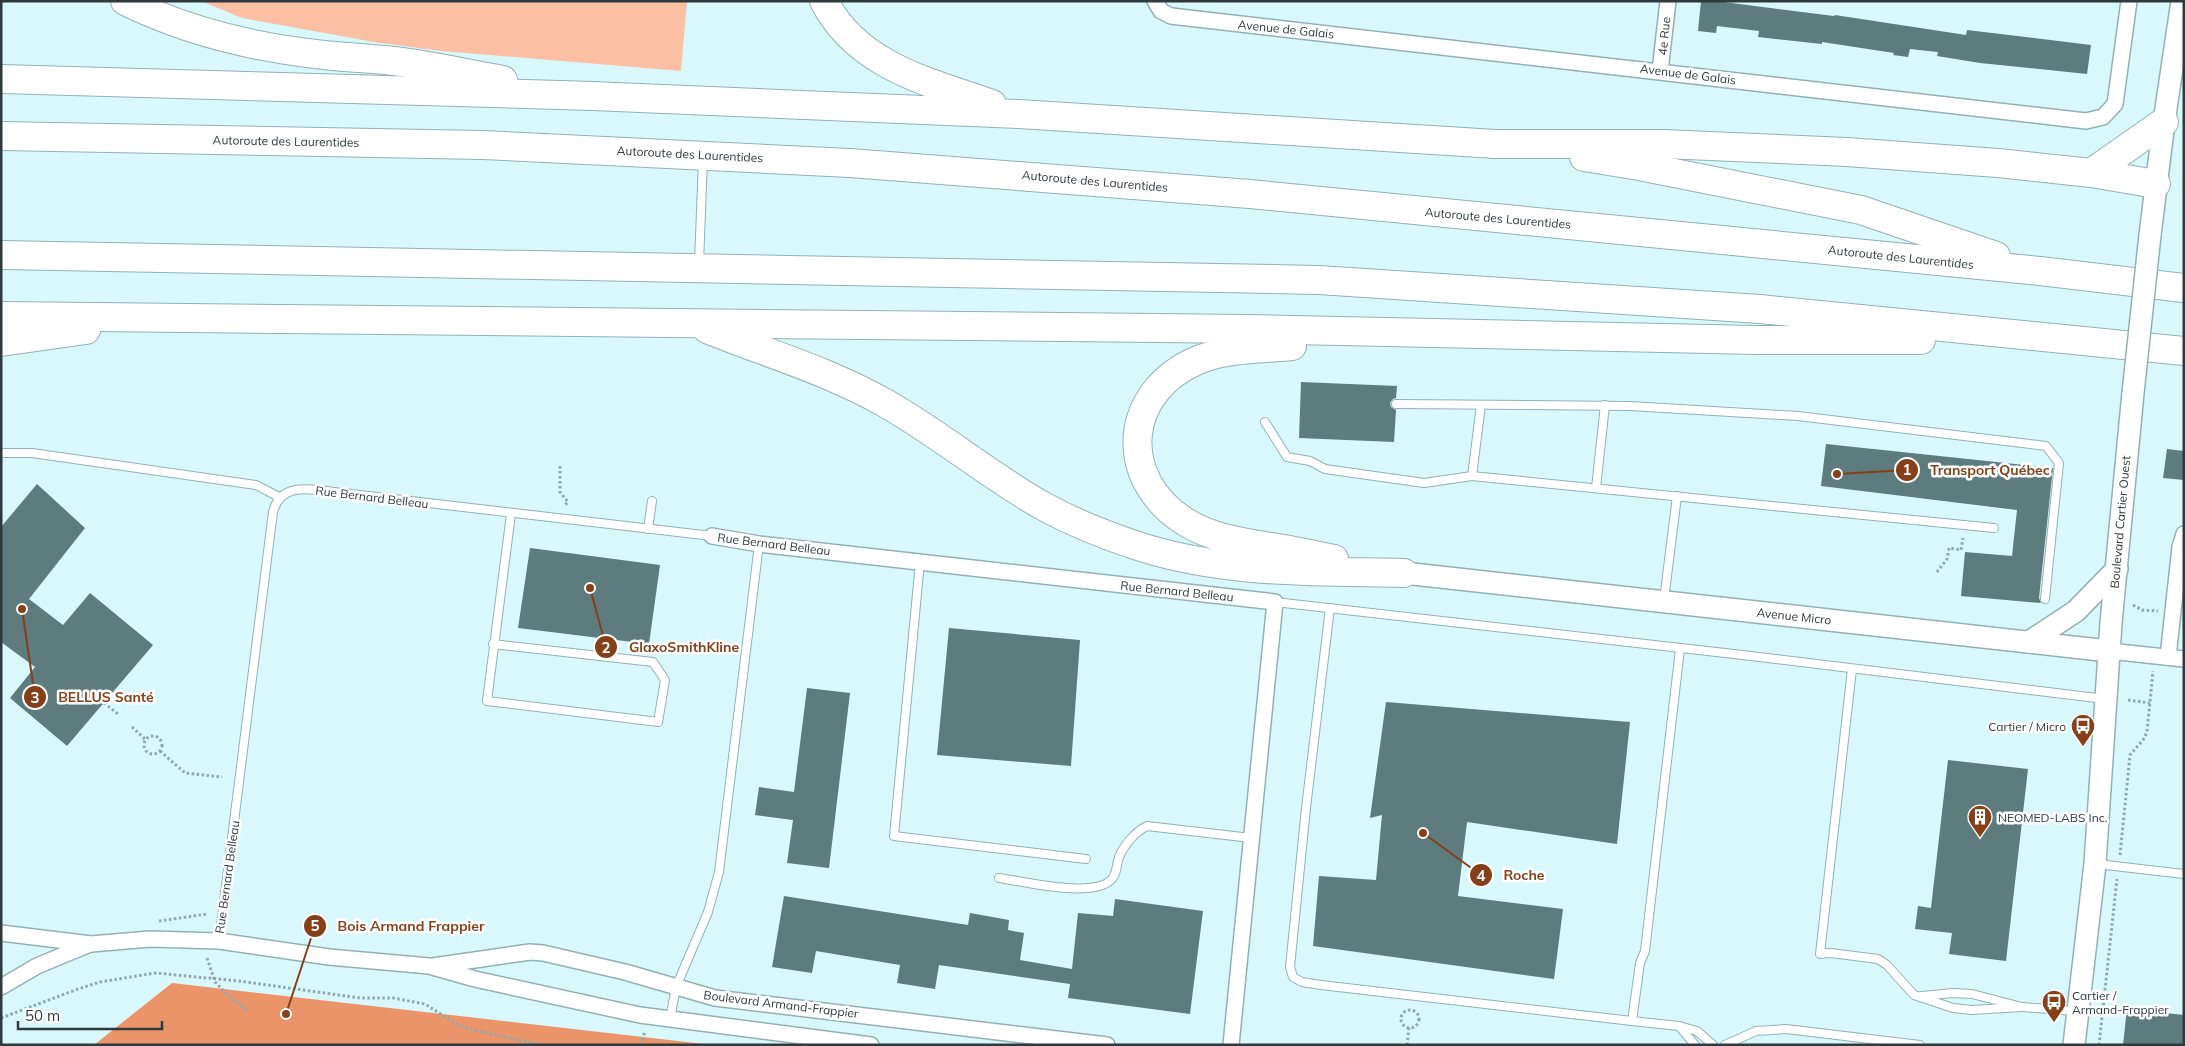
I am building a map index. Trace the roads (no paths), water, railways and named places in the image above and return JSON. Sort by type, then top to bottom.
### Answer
[{"type":"highway","points":[[125,1],[181,24],[259,46],[308,53],[395,61],[593,96]]},
{"type":"highway","points":[[824,1],[846,33],[860,46],[886,64],[909,75],[1019,114]]},
{"type":"highway","points":[[1,79],[593,96],[1019,114],[1495,144],[1663,144],[1847,152],[1936,157],[2090,173],[2156,184]]},
{"type":"highway","points":[[2090,173],[2164,122]]},
{"type":"highway","name":"Autoroute des Laurentides","points":[[1,136],[483,145],[850,163],[1203,190],[2040,271],[2184,288]]},
{"type":"highway","points":[[1495,144],[1639,166],[1861,210],[2040,271]]},
{"type":"highway","points":[[1,255],[1212,276],[1344,281],[1760,309],[2184,351]]},
{"type":"highway","points":[[1,316],[692,323],[1765,340],[2098,341]]},
{"type":"highway","points":[[1,342],[176,317]]},
{"type":"highway","points":[[692,323],[823,373],[874,397],[908,416],[1044,506],[1082,526],[1122,541],[1165,554],[1277,571],[1404,573]]},
{"type":"highway","points":[[1404,573],[1243,543],[1197,528],[1170,510],[1149,485],[1138,458],[1138,434],[1144,411],[1151,397],[1162,384],[1182,369],[1209,356],[1242,350],[1439,334]]},
{"type":"street","name":"4e Rue","points":[[1660,71],[1668,1]]},
{"type":"street","name":"Avenue de Galais","points":[[1156,3],[1161,11],[1172,16],[2092,120],[2108,113],[2116,99],[2129,1]]},
{"type":"street","name":"Boulevard Cartier Ouest","points":[[2074,1045],[2095,864],[2109,651],[2133,393],[2156,184],[2182,1]]},
{"type":"street","points":[[2168,657],[2180,547],[2184,534]]},
{"type":"street","name":"Rue Bernard Belleau","points":[[712,536],[759,544],[1275,602]]},
{"type":"street","points":[[2029,642],[2076,611],[2116,569]]},
{"type":"street","name":"Avenue Micro","points":[[1404,573],[2184,659]]},
{"type":"street","points":[[1231,1045],[1275,602]]},
{"type":"street","name":"Boulevard Armand-Frappier","points":[[1,933],[91,944],[150,939],[211,940],[329,957],[429,966],[475,979],[608,1009],[871,1045]]},
{"type":"street","name":"Boulevard Armand-Frappier","points":[[1,986],[37,966],[91,944]]},
{"type":"street","name":"Boulevard Armand-Frappier","points":[[429,966],[530,952],[543,953],[625,972],[715,998],[1108,1045]]},
{"type":"lane","points":[[699,268],[703,155]]},
{"type":"lane","points":[[1396,404],[1605,406],[1798,416],[2046,446],[2059,463],[2046,599]]},
{"type":"lane","points":[[1472,476],[1480,404]]},
{"type":"lane","points":[[1596,488],[1605,406]]},
{"type":"lane","points":[[1265,422],[1287,457],[1310,461],[1325,469],[1424,483],[1472,476],[1994,528]]},
{"type":"lane","points":[[1,452],[26,453],[256,485],[266,488],[279,497]]},
{"type":"lane","name":"Rue Bernard Belleau","points":[[211,940],[273,512],[279,497],[285,492],[301,489],[712,536]]},
{"type":"lane","points":[[1663,602],[1677,496]]},
{"type":"lane","points":[[648,529],[652,501]]},
{"type":"lane","points":[[493,644],[652,662],[665,680],[658,722],[487,701],[493,644],[511,514]]},
{"type":"lane","points":[[670,1019],[676,987],[708,912],[719,872],[759,544]]},
{"type":"lane","points":[[920,562],[894,836],[1086,858]]},
{"type":"lane","points":[[1275,602],[1852,668],[2107,700]]},
{"type":"lane","points":[[1330,608],[1306,808],[1290,967],[1293,977],[1302,982],[1321,985],[1679,1026],[1698,1031],[1713,1045]]},
{"type":"lane","points":[[1632,1021],[1640,964],[1645,951],[1680,649]]},
{"type":"lane","points":[[1852,668],[1820,954],[1831,953],[1878,959],[1887,965],[1910,993],[1953,1008],[1972,1010],[2022,1007],[2078,1012]]},
{"type":"lane","points":[[999,878],[1028,884],[1076,889],[1103,884],[1112,878],[1125,846],[1137,833],[1147,826],[1251,838]]},
{"type":"lane","points":[[2095,864],[2184,874]]},
{"type":"lane","points":[[1920,996],[1953,992],[1972,994],[2022,1007]]},
{"type":"lane","points":[[1679,1026],[1696,1045]]},
{"type":"lane","points":[[1725,1045],[1756,1031],[1786,1029],[1920,1045]]},
{"type":"place","name":"Transport Québec","points":[[1837,474]]},
{"type":"place","name":"GlaxoSmithKline","points":[[590,588]]},
{"type":"place","name":"BELLUS Santé","points":[[22,609]]},
{"type":"place","name":"Cartier / Micro","points":[[2083,747]]},
{"type":"place","name":"Roche","points":[[1423,833]]},
{"type":"place","name":"NEOMED-LABS Inc.","points":[[1980,838]]},
{"type":"place","name":"Bois Armand Frappier","points":[[286,1014]]},
{"type":"place","name":"Cartier / Armand-Frappier","points":[[2054,1023]]}]
